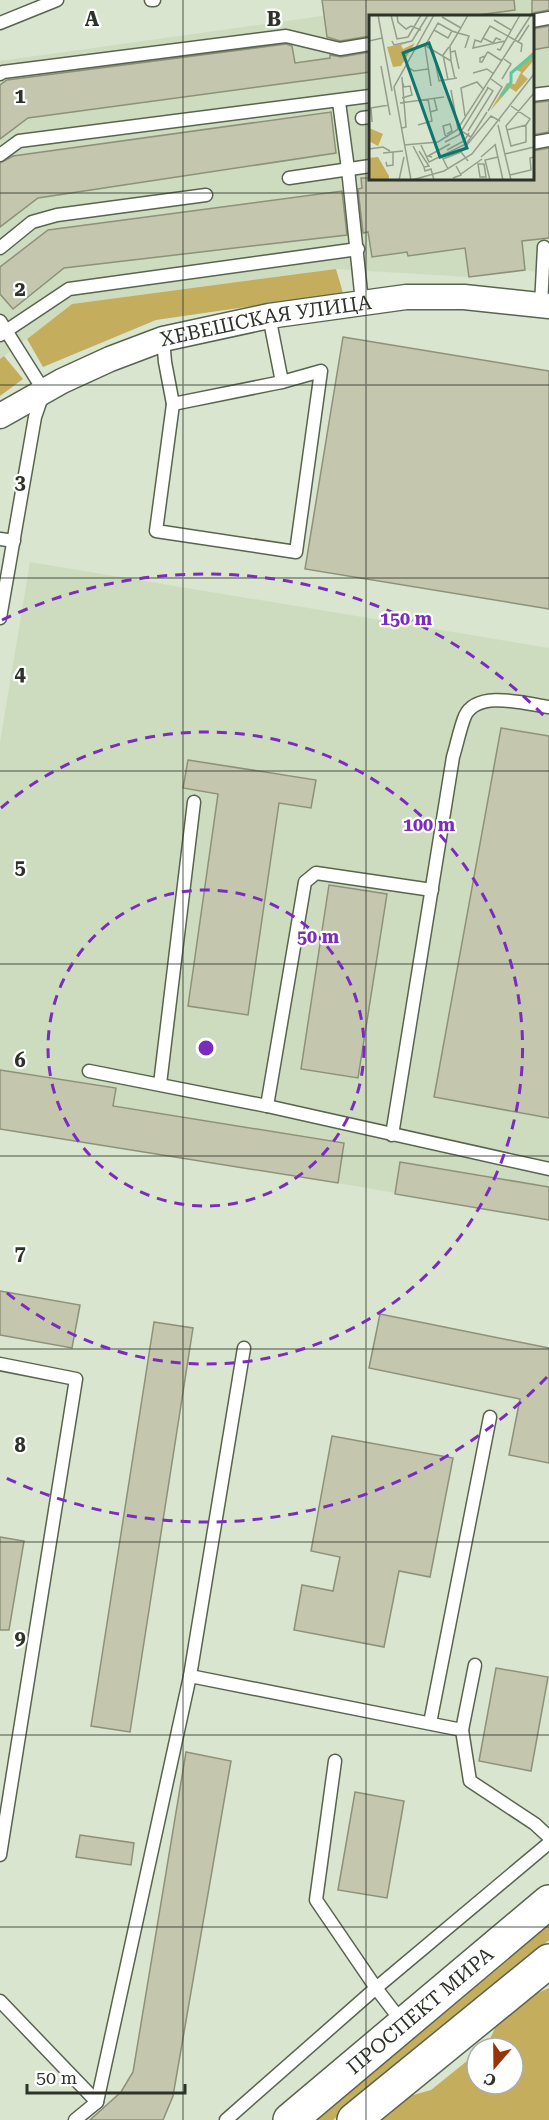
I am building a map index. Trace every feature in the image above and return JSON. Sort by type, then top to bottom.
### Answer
[{"type":"main road","name":"ПРОСПЕКТ МИРА","points":[[290,2120],[549,1902]]},
{"type":"main road","points":[[354,2120],[549,1961]]},
{"type":"street","name":"ХЕВЕШСКАЯ УЛИЦА","points":[[0,416],[44,391],[110,359],[163,339],[269,316],[406,297],[464,297],[545,306]]},
{"type":"lane","points":[[0,22],[57,0]]},
{"type":"lane","points":[[534,21],[549,18]]},
{"type":"lane","points":[[0,74],[286,36],[340,49],[369,44]]},
{"type":"lane","points":[[534,95],[549,93]]},
{"type":"lane","points":[[0,155],[19,141],[339,102],[369,96]]},
{"type":"lane","points":[[339,102],[358,249],[362,302]]},
{"type":"lane","points":[[534,143],[549,140]]},
{"type":"lane","points":[[289,178],[369,166]]},
{"type":"lane","points":[[0,248],[32,222],[57,215],[206,195]]},
{"type":"lane","points":[[544,248],[545,306]]},
{"type":"lane","points":[[0,618],[35,417],[44,391],[2,329],[69,289],[358,249]]},
{"type":"lane","points":[[269,316],[282,382]]},
{"type":"lane","points":[[163,339],[172,404],[156,531],[296,552],[321,371],[282,382],[172,404]]},
{"type":"lane","points":[[0,539],[14,541]]},
{"type":"lane","points":[[392,1135],[453,757],[466,713],[481,701],[500,700],[549,707]]},
{"type":"lane","points":[[160,1084],[194,802]]},
{"type":"lane","points":[[267,1106],[305,882],[316,873],[432,890]]},
{"type":"lane","points":[[89,1071],[267,1106],[549,1169]]},
{"type":"lane","points":[[75,2120],[97,2102],[190,1676],[244,1348]]},
{"type":"lane","points":[[0,1364],[76,1379],[0,1855]]},
{"type":"lane","points":[[430,1724],[490,1417]]},
{"type":"lane","points":[[475,1665],[462,1730],[470,1780],[535,1824],[549,1837]]},
{"type":"lane","points":[[190,1676],[462,1730]]},
{"type":"lane","points":[[334,1761],[316,1899],[376,1989],[404,2024]]},
{"type":"lane","points":[[226,2120],[549,1842]]},
{"type":"lane","points":[[0,2001],[97,2102]]},
{"type":"shaded area","points":[[437,0],[549,0],[549,274],[525,270],[469,277],[336,269],[72,304],[0,359],[0,61]]},
{"type":"shaded area","points":[[336,269],[343,293],[156,320],[43,367],[27,339],[72,304]]},
{"type":"shaded area","points":[[4,356],[23,379],[0,396],[0,359]]},
{"type":"shaded area","points":[[30,562],[549,648],[549,1220],[338,1183],[0,1129],[0,742]]},
{"type":"shaded area","points":[[549,1925],[549,1940],[333,2120],[315,2120]]},
{"type":"shaded area","points":[[549,1988],[549,2120],[379,2120],[406,2097],[431,2090],[465,2063],[465,2096],[525,2096],[525,2036],[491,2036],[505,2014]]},
{"type":"building","points":[[322,0],[514,0],[515,10],[478,15],[369,15],[369,36],[340,41],[327,37]]},
{"type":"building","points":[[532,0],[549,0],[549,10],[532,13]]},
{"type":"building","points":[[549,26],[549,47],[534,50],[534,29]]},
{"type":"building","points":[[286,44],[292,46],[295,63],[330,58],[330,55],[341,57],[369,52],[369,72],[28,118],[0,139],[0,85],[7,80]]},
{"type":"building","points":[[549,101],[549,132],[534,135],[534,103]]},
{"type":"building","points":[[331,112],[336,153],[38,198],[0,227],[0,163],[13,156]]},
{"type":"building","points":[[549,148],[549,238],[522,241],[525,270],[469,277],[465,248],[408,256],[407,252],[372,257],[368,232],[363,233],[358,189],[362,188],[361,178],[369,178],[369,180],[534,180],[534,151]]},
{"type":"building","points":[[342,191],[347,235],[64,268],[13,309],[0,294],[0,267],[48,230]]},
{"type":"building","points":[[343,337],[549,371],[549,609],[305,569]]},
{"type":"building","points":[[501,728],[549,736],[549,1118],[434,1097]]},
{"type":"building","points":[[188,760],[316,780],[311,808],[279,803],[248,1015],[188,1006],[218,794],[183,788]]},
{"type":"building","points":[[329,885],[387,894],[358,1078],[301,1069]]},
{"type":"building","points":[[0,1070],[116,1088],[113,1106],[344,1143],[338,1183],[0,1129]]},
{"type":"building","points":[[400,1162],[549,1187],[549,1220],[395,1194]]},
{"type":"building","points":[[0,1291],[80,1305],[72,1348],[0,1335]]},
{"type":"building","points":[[380,1314],[549,1348],[549,1463],[509,1455],[520,1399],[369,1368]]},
{"type":"building","points":[[154,1322],[193,1328],[130,1732],[91,1726]]},
{"type":"building","points":[[332,1436],[453,1458],[430,1577],[399,1571],[384,1647],[294,1630],[302,1585],[333,1591],[340,1557],[311,1551]]},
{"type":"building","points":[[0,1537],[24,1541],[9,1630],[0,1630]]},
{"type":"building","points":[[496,1668],[548,1677],[531,1771],[479,1761]]},
{"type":"building","points":[[186,1752],[231,1761],[173,2096],[163,2120],[90,2120],[121,2092],[133,2072]]},
{"type":"building","points":[[355,1792],[404,1801],[387,1898],[338,1890]]},
{"type":"building","points":[[80,1835],[134,1843],[131,1865],[76,1857]]}]
